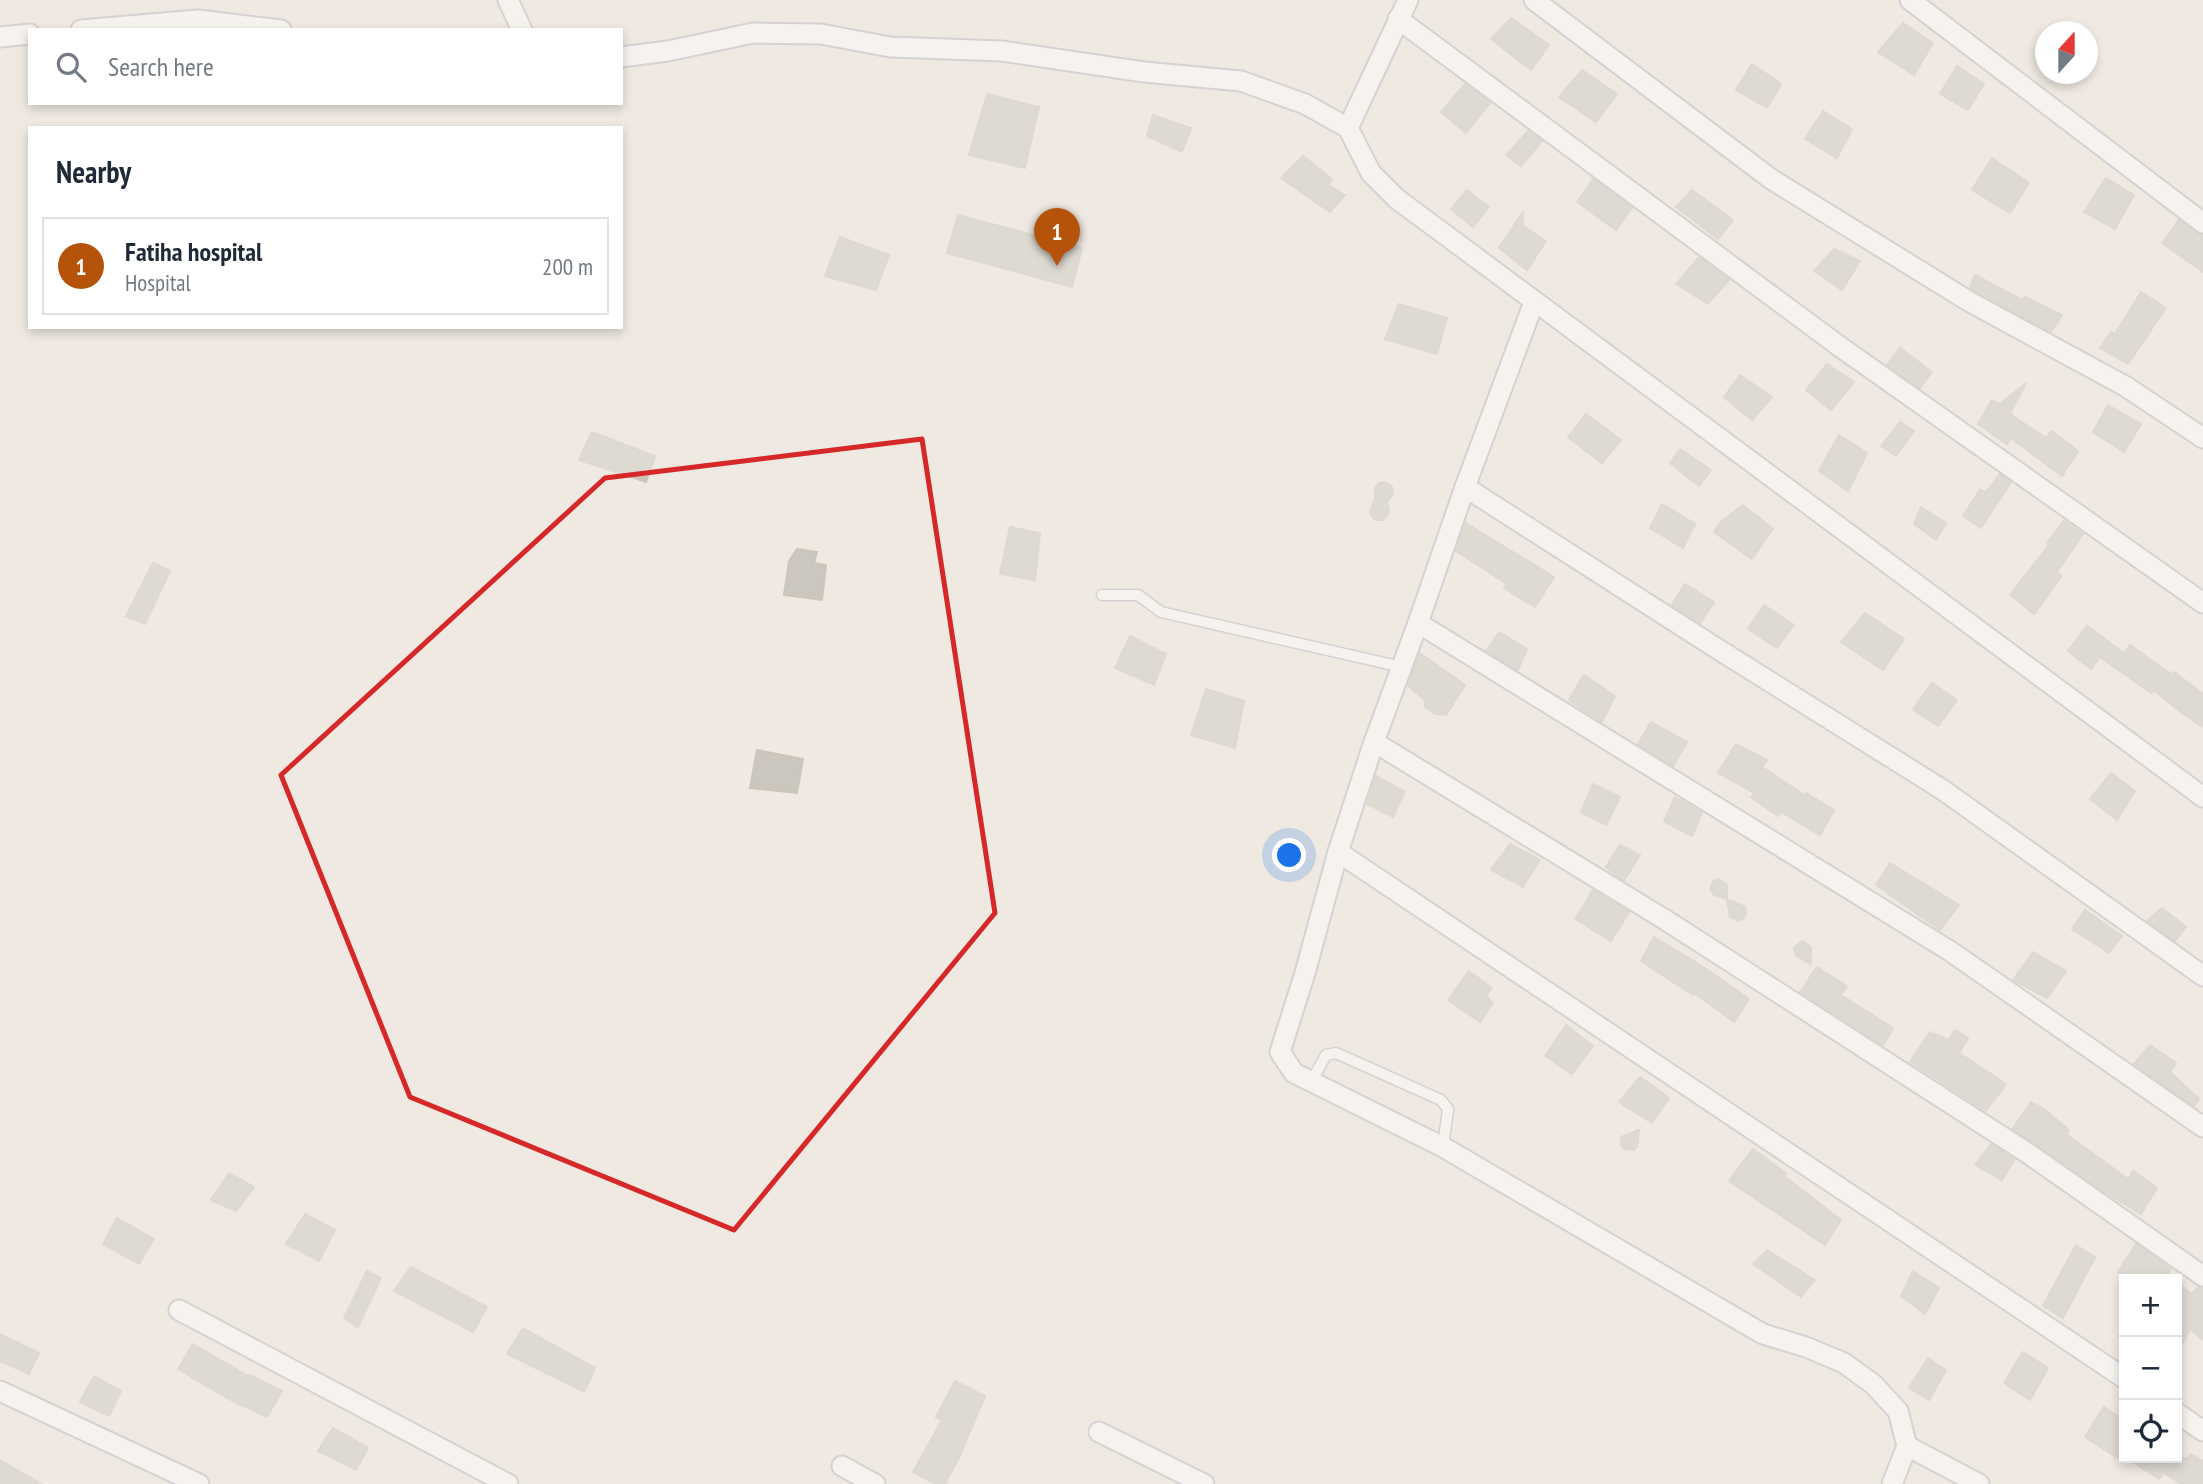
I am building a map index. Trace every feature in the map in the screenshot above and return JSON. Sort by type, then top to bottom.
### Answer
[{"type":"street","points":[[508,0],[521,28]]},
{"type":"street","points":[[1348,128],[1408,0]]},
{"type":"street","points":[[1535,0],[1771,179],[1970,302],[2125,386],[2203,438]]},
{"type":"street","points":[[1910,0],[2203,223]]},
{"type":"street","points":[[1398,19],[1839,346],[2203,603]]},
{"type":"street","points":[[104,28],[198,20],[264,28]]},
{"type":"street","points":[[623,57],[668,51],[753,33],[821,34],[890,47],[1002,51],[1144,72],[1241,81],[1305,104],[1348,128],[1371,173],[1397,200],[2203,797]]},
{"type":"street","points":[[0,37],[28,34]]},
{"type":"street","points":[[1534,302],[1374,742],[1338,852],[1305,974],[1280,1052],[1294,1073],[1443,1147],[1763,1334],[1806,1347],[1844,1363],[1873,1384],[1898,1411],[1907,1447],[1892,1484]]},
{"type":"street","points":[[1465,487],[1943,790],[2203,976]]},
{"type":"street","points":[[1418,623],[1950,951],[2203,1127]]},
{"type":"street","points":[[1374,742],[1676,926],[2026,1152],[2203,1276]]},
{"type":"street","points":[[1338,852],[2119,1375]]},
{"type":"street","points":[[179,1310],[508,1484]]},
{"type":"street","points":[[0,1391],[199,1484]]},
{"type":"street","points":[[2182,1416],[2203,1431]]},
{"type":"street","points":[[1099,1432],[1204,1484]]},
{"type":"street","points":[[1907,1447],[1979,1484]]},
{"type":"street","points":[[842,1466],[875,1484]]},
{"type":"lane","points":[[1102,594],[1138,596],[1161,612],[1402,667]]},
{"type":"lane","points":[[1311,1082],[1326,1055],[1336,1054],[1441,1100],[1448,1110],[1443,1147]]},
{"type":"highlighted area","points":[[922,439],[995,913],[734,1230],[410,1097],[281,775],[605,478]]},
{"type":"building","points":[[1511,18],[1549,45],[1531,70],[1491,39]]},
{"type":"building","points":[[1903,23],[1933,43],[1914,75],[1878,52]]},
{"type":"building","points":[[1752,64],[1781,84],[1767,108],[1736,90]]},
{"type":"building","points":[[1957,66],[1984,84],[1968,110],[1940,94]]},
{"type":"building","points":[[1582,70],[1617,94],[1596,122],[1559,97]]},
{"type":"building","points":[[1465,84],[1490,103],[1466,133],[1441,112]]},
{"type":"building","points":[[987,94],[1039,107],[1025,168],[969,155]]},
{"type":"building","points":[[1823,111],[1852,129],[1837,158],[1805,139]]},
{"type":"building","points":[[1153,115],[1191,128],[1182,152],[1147,136]]},
{"type":"building","points":[[1528,131],[1542,141],[1521,166],[1506,155]]},
{"type":"building","points":[[1303,156],[1332,179],[1328,185],[1345,195],[1330,212],[1281,178]]},
{"type":"building","points":[[1992,158],[2029,183],[2010,213],[1972,190]]},
{"type":"building","points":[[2106,178],[2134,195],[2115,229],[2084,212]]},
{"type":"building","points":[[1593,179],[1632,208],[1616,230],[1577,202]]},
{"type":"building","points":[[1467,190],[1489,207],[1473,227],[1451,209]]},
{"type":"building","points":[[1692,190],[1733,220],[1718,239],[1676,207]]},
{"type":"building","points":[[1523,212],[1523,226],[1546,241],[1527,270],[1499,248]]},
{"type":"building","points":[[958,215],[1082,248],[1072,287],[947,253]]},
{"type":"building","points":[[2179,220],[2203,235],[2203,272],[2162,243]]},
{"type":"building","points":[[840,237],[889,255],[876,290],[825,276]]},
{"type":"building","points":[[1834,249],[1860,261],[1842,290],[1814,271]]},
{"type":"building","points":[[1699,257],[1729,280],[1708,304],[1676,284]]},
{"type":"building","points":[[1975,275],[2022,300],[2025,297],[2062,315],[2051,332],[1970,288]]},
{"type":"building","points":[[2141,292],[2166,308],[2128,364],[2100,348],[2111,332],[2115,334]]},
{"type":"building","points":[[1399,304],[1447,318],[1437,354],[1385,339]]},
{"type":"building","points":[[1900,348],[1932,372],[1920,388],[1887,365]]},
{"type":"building","points":[[1827,364],[1854,382],[1831,410],[1806,390]]},
{"type":"building","points":[[1740,375],[1772,397],[1752,420],[1724,397]]},
{"type":"building","points":[[2026,383],[2010,414],[2046,438],[2051,431],[2078,451],[2062,476],[2011,438],[2007,444],[1978,424],[1992,400],[2000,404]]},
{"type":"building","points":[[2108,405],[2141,424],[2124,452],[2093,432]]},
{"type":"building","points":[[1586,414],[1621,440],[1602,463],[1568,437]]},
{"type":"building","points":[[1900,422],[1914,431],[1896,456],[1881,446]]},
{"type":"building","points":[[592,432],[655,456],[646,482],[579,460]]},
{"type":"building","points":[[1839,435],[1867,453],[1848,491],[1819,471]]},
{"type":"building","points":[[1680,449],[1711,470],[1699,486],[1670,463]]},
{"type":"building","points":[[2000,474],[2011,482],[1981,528],[1963,516],[1980,490],[1986,492]]},
{"type":"building","points":[[1385,482],[1392,487],[1393,494],[1387,502],[1387,516],[1383,520],[1376,520],[1370,511],[1375,500],[1375,488],[1379,483]]},
{"type":"building","points":[[1662,504],[1695,524],[1683,548],[1650,528]]},
{"type":"building","points":[[1743,505],[1773,529],[1752,559],[1714,532],[1722,521]]},
{"type":"building","points":[[1921,507],[1946,523],[1936,540],[1914,524]]},
{"type":"building","points":[[2064,521],[2083,534],[2057,572],[2062,576],[2034,614],[2010,595]]},
{"type":"building","points":[[1466,523],[1554,577],[1535,607],[1504,588],[1507,584],[1456,551]]},
{"type":"building","points":[[1010,527],[1040,533],[1035,580],[1000,574]]},
{"type":"building","points":[[797,549],[817,552],[814,563],[826,565],[822,600],[784,595],[789,561]]},
{"type":"building","points":[[153,563],[170,571],[145,624],[126,616]]},
{"type":"building","points":[[1685,584],[1714,602],[1700,623],[1672,605]]},
{"type":"building","points":[[1764,605],[1794,625],[1777,648],[1748,629]]},
{"type":"building","points":[[1865,613],[1904,639],[1883,670],[1841,642]]},
{"type":"building","points":[[2087,626],[2124,653],[2130,645],[2172,675],[2174,672],[2203,694],[2203,727],[2154,690],[2151,693],[2100,657],[2091,669],[2068,651]]},
{"type":"building","points":[[1499,632],[1527,649],[1518,670],[1486,651]]},
{"type":"building","points":[[1130,636],[1166,654],[1154,685],[1115,668]]},
{"type":"building","points":[[1420,653],[1465,685],[1446,715],[1435,714],[1425,707],[1425,700],[1408,686]]},
{"type":"building","points":[[1584,675],[1615,696],[1602,722],[1569,700]]},
{"type":"building","points":[[1932,683],[1957,700],[1938,726],[1913,710]]},
{"type":"building","points":[[1206,689],[1244,701],[1235,748],[1191,735]]},
{"type":"building","points":[[1651,722],[1687,742],[1673,766],[1638,744]]},
{"type":"building","points":[[1736,744],[1767,760],[1762,767],[1804,795],[1806,793],[1834,810],[1820,835],[1781,812],[1778,816],[1751,797],[1755,793],[1718,773]]},
{"type":"building","points":[[757,750],[803,759],[797,793],[750,788]]},
{"type":"building","points":[[2111,773],[2135,791],[2117,820],[2090,799]]},
{"type":"building","points":[[1376,776],[1405,792],[1393,817],[1367,804]]},
{"type":"building","points":[[1593,784],[1620,797],[1606,825],[1581,812]]},
{"type":"building","points":[[1675,797],[1702,813],[1692,836],[1664,821]]},
{"type":"building","points":[[1510,844],[1540,860],[1523,887],[1491,870]]},
{"type":"building","points":[[1620,845],[1640,855],[1624,881],[1606,867]]},
{"type":"building","points":[[1890,863],[1959,905],[1940,930],[1876,885]]},
{"type":"building","points":[[1719,879],[1727,885],[1727,899],[1714,895],[1710,889],[1713,882]]},
{"type":"building","points":[[1593,890],[1629,912],[1611,941],[1575,919]]},
{"type":"building","points":[[1727,899],[1745,907],[1746,914],[1743,919],[1738,921],[1730,917]]},
{"type":"building","points":[[2162,908],[2186,927],[2175,941],[2147,921]]},
{"type":"building","points":[[2085,910],[2122,936],[2109,953],[2072,929]]},
{"type":"building","points":[[1654,937],[1749,999],[1734,1022],[1694,993],[1693,995],[1641,961]]},
{"type":"building","points":[[1803,941],[1811,947],[1811,964],[1796,956],[1794,948]]},
{"type":"building","points":[[2033,952],[2066,971],[2047,998],[2013,980]]},
{"type":"building","points":[[1817,967],[1847,986],[1841,995],[1893,1028],[1883,1045],[1800,992]]},
{"type":"building","points":[[1469,971],[1492,988],[1486,996],[1493,1003],[1480,1022],[1448,1000]]},
{"type":"building","points":[[1566,1025],[1593,1046],[1572,1074],[1545,1056]]},
{"type":"building","points":[[1955,1030],[1968,1038],[1959,1053],[2006,1084],[1986,1111],[1910,1062],[1930,1032],[1948,1040]]},
{"type":"building","points":[[2150,1045],[2176,1063],[2170,1072],[2199,1099],[2194,1106],[2134,1064]]},
{"type":"building","points":[[1640,1077],[1669,1098],[1652,1123],[1619,1102]]},
{"type":"building","points":[[2031,1102],[2069,1130],[2066,1134],[2128,1179],[2133,1171],[2157,1188],[2141,1214],[2012,1129]]},
{"type":"building","points":[[1639,1130],[1634,1150],[1624,1149],[1621,1137]]},
{"type":"building","points":[[1991,1144],[2015,1159],[2002,1180],[1975,1165]]},
{"type":"building","points":[[1753,1149],[1841,1220],[1825,1245],[1729,1181]]},
{"type":"building","points":[[229,1173],[254,1187],[236,1211],[211,1200]]},
{"type":"building","points":[[305,1214],[335,1230],[319,1261],[286,1244]]},
{"type":"building","points":[[117,1218],[154,1239],[139,1264],[103,1244]]},
{"type":"building","points":[[2136,1244],[2171,1269],[2168,1274],[2118,1272]]},
{"type":"building","points":[[2076,1245],[2095,1257],[2063,1318],[2043,1306]]},
{"type":"building","points":[[1767,1250],[1815,1280],[1801,1297],[1753,1264]]},
{"type":"building","points":[[411,1267],[487,1307],[473,1332],[394,1291]]},
{"type":"building","points":[[367,1271],[381,1278],[358,1327],[344,1318]]},
{"type":"building","points":[[1913,1271],[1939,1288],[1925,1314],[1901,1296]]},
{"type":"building","points":[[2182,1287],[2192,1294],[2198,1287],[2203,1288],[2203,1340],[2190,1329],[2182,1344]]},
{"type":"building","points":[[523,1328],[595,1368],[584,1392],[507,1354]]},
{"type":"building","points":[[0,1334],[39,1353],[29,1374],[0,1361]]},
{"type":"building","points":[[193,1344],[248,1376],[282,1391],[267,1417],[227,1398],[178,1369]]},
{"type":"building","points":[[2023,1352],[2048,1368],[2030,1400],[2004,1383]]},
{"type":"building","points":[[1928,1358],[1946,1370],[1929,1400],[1909,1388]]},
{"type":"building","points":[[94,1376],[121,1391],[109,1416],[80,1402]]},
{"type":"building","points":[[955,1381],[985,1396],[945,1484],[935,1484],[913,1472],[942,1420],[936,1417]]},
{"type":"building","points":[[2104,1407],[2119,1417],[2119,1459],[2085,1437]]},
{"type":"building","points":[[333,1428],[368,1448],[356,1470],[318,1451]]},
{"type":"building","points":[[2191,1454],[2203,1461],[2203,1484],[2181,1484],[2164,1473],[2159,1479],[2135,1463],[2182,1463],[2182,1458],[2188,1458]]},
{"type":"building","points":[[0,1460],[41,1484],[0,1484]]},
{"type":"place","name":"Fatiha hospital","points":[[1057,266]]}]
